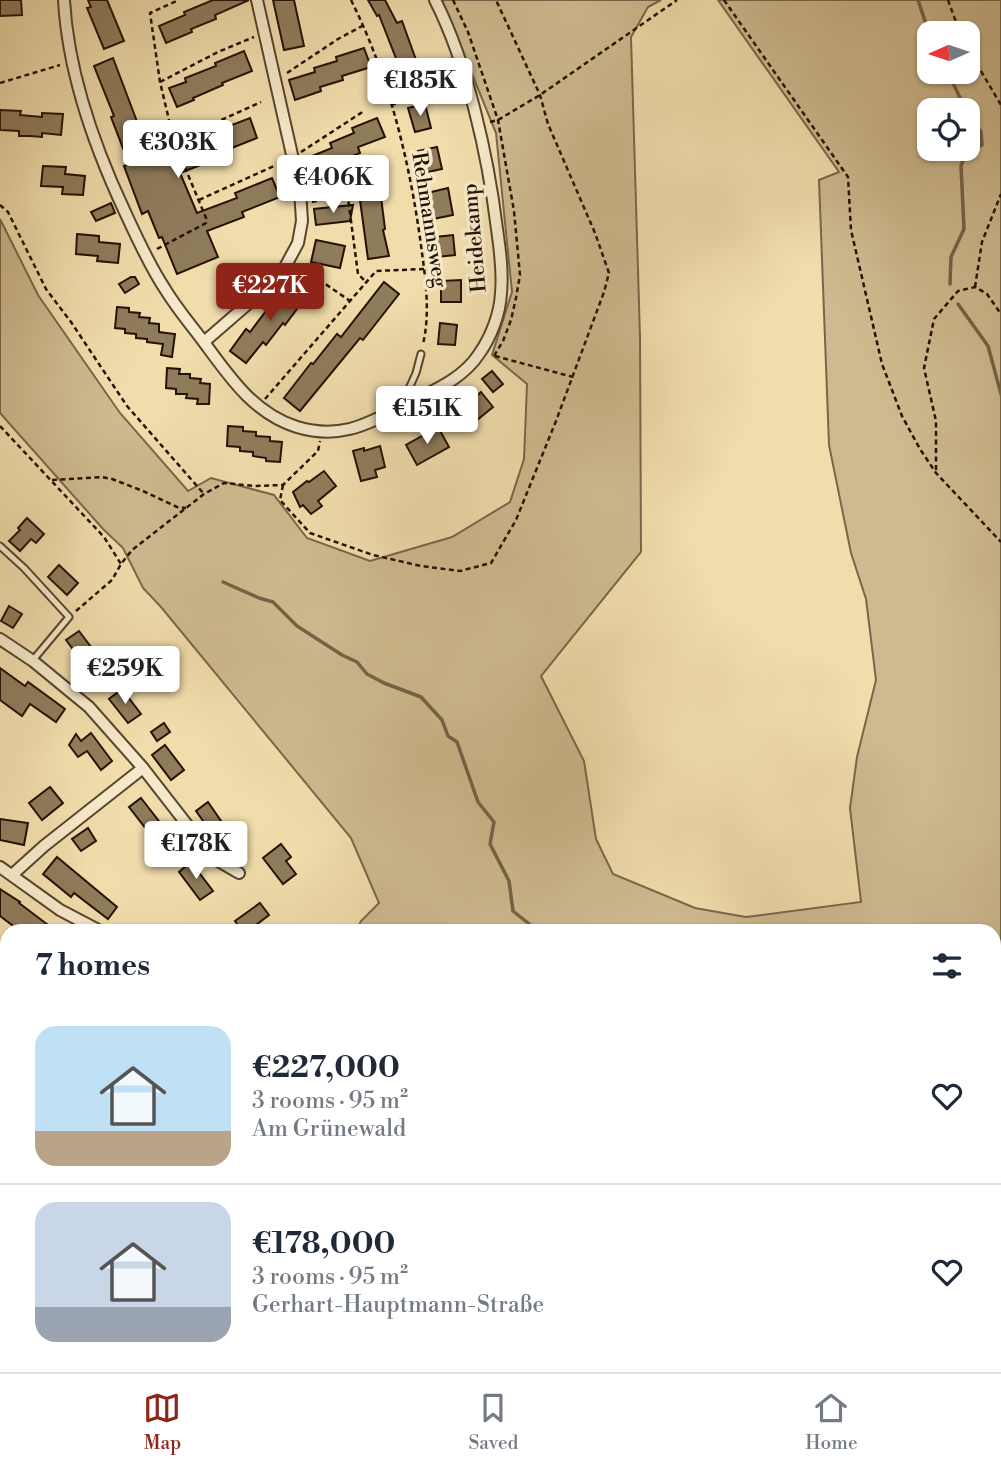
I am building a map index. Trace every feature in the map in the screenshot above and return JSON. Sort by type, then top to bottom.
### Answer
[{"type":"street","name":"Heidekamp","points":[[64,0],[73,61],[102,158],[137,240],[163,287],[245,394],[259,407],[286,422],[321,431],[354,429],[456,378],[471,366],[483,348],[497,316],[502,276],[495,214],[478,126],[452,40],[435,0]]},
{"type":"street","points":[[204,342],[284,269],[298,243],[302,221],[297,179],[257,0]]},
{"type":"street","points":[[0,639],[33,661],[89,707],[143,768],[213,858],[240,873]]},
{"type":"street","points":[[12,875],[44,846],[143,768]]},
{"type":"street","points":[[0,867],[60,910],[87,924]]},
{"type":"lane","points":[[401,407],[421,354]]},
{"type":"lane","points":[[0,546],[69,617],[33,661]]},
{"type":"path","points":[[154,251],[206,223],[174,141],[160,82],[150,13],[179,0]]},
{"type":"path","name":"Rehmannsweg","points":[[351,0],[380,64],[415,207],[426,305],[425,340],[421,354]]},
{"type":"path","points":[[321,431],[318,451],[284,485],[281,500],[310,533],[373,555],[421,566],[460,571],[491,564],[516,520],[573,377],[609,273],[595,233],[548,124],[540,95],[496,0]]},
{"type":"path","points":[[667,0],[667,6]]},
{"type":"path","points":[[478,126],[498,120],[540,95],[677,0]]},
{"type":"path","points":[[724,0],[848,177],[851,230],[882,364],[902,416],[936,473],[1001,542]]},
{"type":"path","points":[[948,0],[956,21]]},
{"type":"path","points":[[281,77],[364,25]]},
{"type":"path","points":[[160,82],[218,52],[257,36]]},
{"type":"path","points":[[0,83],[73,61]]},
{"type":"path","points":[[980,69],[1001,105]]},
{"type":"path","points":[[391,104],[453,87]]},
{"type":"path","points":[[174,141],[261,102]]},
{"type":"path","points":[[299,154],[363,111]]},
{"type":"path","points":[[198,201],[276,165]]},
{"type":"path","points":[[314,201],[345,194],[348,198],[358,274],[366,283]]},
{"type":"path","points":[[975,287],[982,242],[1001,194]]},
{"type":"path","points":[[0,205],[8,212],[46,289],[127,406],[204,494]]},
{"type":"path","points":[[289,259],[350,301]]},
{"type":"path","points":[[259,407],[376,271],[424,269]]},
{"type":"path","points":[[936,473],[936,421],[924,368],[934,318],[958,291],[975,287],[987,294],[1001,314]]},
{"type":"path","points":[[483,348],[494,356],[573,377]]},
{"type":"path","points":[[0,426],[104,537],[121,564]]},
{"type":"path","points":[[50,480],[102,477],[112,479],[177,507],[186,508]]},
{"type":"path","points":[[69,617],[112,580],[132,550],[204,494],[224,484],[284,485]]},
{"type":"shaded area","points":[[442,0],[661,0],[648,7],[631,37],[640,337],[641,552],[541,676],[584,761],[596,839],[613,874],[695,908],[746,917],[861,902],[850,808],[857,757],[876,680],[866,599],[851,553],[829,445],[819,180],[839,172],[718,0],[1001,0],[1001,924],[360,924],[379,903],[351,838],[143,588],[123,548],[0,413],[0,219],[38,295],[120,413],[188,491],[211,478],[274,495],[307,538],[370,561],[452,537],[510,502],[524,459],[527,384],[492,355],[512,292],[496,133]]},
{"type":"building","points":[[0,0],[21,0],[22,15],[0,16]]},
{"type":"building","points":[[88,0],[107,0],[124,41],[104,49],[87,8],[91,7]]},
{"type":"building","points":[[213,0],[249,0],[215,15],[216,19],[166,43],[159,26]]},
{"type":"building","points":[[273,0],[294,0],[304,46],[284,50]]},
{"type":"building","points":[[368,0],[385,0],[397,23],[402,21],[424,82],[404,89],[397,67],[399,66],[379,15],[377,16]]},
{"type":"building","points":[[364,48],[371,67],[342,76],[343,80],[320,87],[321,91],[295,100],[289,80],[315,72],[314,68],[337,61],[336,57]]},
{"type":"building","points":[[244,51],[252,71],[222,83],[223,85],[177,107],[169,88],[186,82],[185,78]]},
{"type":"building","points":[[113,58],[150,156],[169,148],[172,154],[218,136],[216,131],[250,118],[257,138],[224,151],[226,155],[180,173],[197,213],[237,198],[235,193],[272,178],[280,197],[242,212],[244,217],[207,231],[218,257],[177,274],[148,211],[142,214],[124,166],[129,164],[111,117],[114,116],[94,66]]},
{"type":"building","points":[[425,104],[431,128],[415,132],[408,108]]},
{"type":"building","points":[[0,110],[21,111],[20,115],[42,117],[42,113],[63,114],[61,135],[42,133],[42,137],[19,136],[19,131],[0,130]]},
{"type":"building","points":[[377,118],[385,137],[358,147],[360,153],[338,162],[340,167],[315,177],[307,158],[332,148],[330,143],[354,133],[352,128]]},
{"type":"building","points":[[437,147],[442,169],[423,173],[418,151]]},
{"type":"building","points":[[43,166],[66,167],[65,174],[85,176],[83,195],[62,194],[63,187],[41,186]]},
{"type":"building","points":[[448,188],[453,215],[433,219],[427,193]]},
{"type":"building","points":[[381,197],[383,230],[389,256],[368,259],[360,200]]},
{"type":"building","points":[[111,203],[115,213],[96,221],[91,212]]},
{"type":"building","points":[[353,205],[350,221],[316,225],[314,209]]},
{"type":"building","points":[[77,234],[99,236],[99,242],[120,244],[118,263],[97,261],[98,256],[76,254]]},
{"type":"building","points":[[453,235],[455,255],[437,257],[435,237]]},
{"type":"building","points":[[316,240],[345,246],[340,268],[311,262]]},
{"type":"building","points":[[135,277],[139,284],[125,293],[119,284]]},
{"type":"building","points":[[461,280],[461,302],[441,302],[441,281]]},
{"type":"building","points":[[293,281],[309,293],[285,325],[283,323],[266,345],[263,342],[246,363],[230,351],[246,329],[250,332],[266,311],[269,313]]},
{"type":"building","points":[[384,282],[399,294],[363,340],[360,338],[300,411],[284,398],[337,334],[341,337]]},
{"type":"building","points":[[117,307],[129,308],[129,312],[140,313],[139,317],[150,318],[149,323],[159,324],[159,332],[175,334],[172,357],[161,355],[163,344],[147,342],[147,339],[136,338],[136,334],[125,333],[125,329],[115,328]]},
{"type":"building","points":[[440,323],[457,325],[455,345],[438,344]]},
{"type":"building","points":[[167,368],[180,369],[179,374],[190,374],[190,378],[201,379],[200,383],[210,384],[209,404],[197,404],[198,399],[186,398],[187,394],[176,394],[176,389],[166,388]]},
{"type":"building","points":[[492,371],[503,384],[493,392],[482,379]]},
{"type":"building","points":[[481,392],[493,407],[472,424],[458,407]]},
{"type":"building","points":[[228,426],[243,427],[243,431],[256,432],[256,436],[270,437],[270,441],[282,442],[280,462],[266,461],[266,458],[253,456],[253,452],[240,451],[240,447],[227,446]]},
{"type":"building","points":[[438,427],[449,447],[417,465],[406,445]]},
{"type":"building","points":[[380,446],[385,467],[375,470],[377,477],[361,481],[353,451]]},
{"type":"building","points":[[324,471],[336,486],[318,501],[322,506],[311,514],[303,505],[300,507],[293,492]]},
{"type":"building","points":[[27,518],[44,534],[36,543],[31,539],[20,551],[9,541]]},
{"type":"building","points":[[59,565],[78,583],[67,595],[48,577]]},
{"type":"building","points":[[9,606],[22,614],[13,628],[1,621]]},
{"type":"building","points":[[79,631],[106,667],[93,676],[66,640]]},
{"type":"building","points":[[0,668],[25,686],[28,682],[65,709],[56,722],[30,704],[22,716],[0,700]]},
{"type":"building","points":[[122,689],[141,714],[128,723],[109,699]]},
{"type":"building","points":[[164,723],[170,732],[157,741],[151,732]]},
{"type":"building","points":[[91,733],[112,761],[101,770],[87,751],[78,757],[69,745],[76,734],[81,741]]},
{"type":"building","points":[[165,745],[184,770],[171,780],[152,755]]},
{"type":"building","points":[[50,787],[63,803],[42,820],[29,803]]},
{"type":"building","points":[[141,798],[162,825],[150,834],[129,807]]},
{"type":"building","points":[[208,802],[230,834],[218,842],[196,811]]},
{"type":"building","points":[[0,819],[28,823],[24,845],[0,840]]},
{"type":"building","points":[[88,828],[96,841],[81,851],[72,839]]},
{"type":"building","points":[[281,844],[291,857],[286,861],[296,874],[283,884],[263,858]]},
{"type":"building","points":[[57,857],[117,907],[108,919],[74,893],[71,897],[43,874]]},
{"type":"building","points":[[191,862],[213,891],[200,900],[179,872]]},
{"type":"building","points":[[0,889],[47,924],[11,924],[0,916]]},
{"type":"building","points":[[260,903],[269,915],[257,924],[237,924],[235,921]]},
{"type":"waterway","points":[[918,0],[925,21]]},
{"type":"waterway","points":[[953,84],[960,98]]},
{"type":"waterway","points":[[980,131],[980,146]]},
{"type":"waterway","points":[[950,284],[951,257],[964,229],[963,161]]},
{"type":"waterway","points":[[958,304],[988,346],[1001,394]]},
{"type":"waterway","points":[[223,582],[273,602],[297,626],[357,662],[367,674],[421,697],[442,720],[448,736],[457,742],[478,802],[494,822],[490,844],[509,881],[513,911],[529,924]]}]
